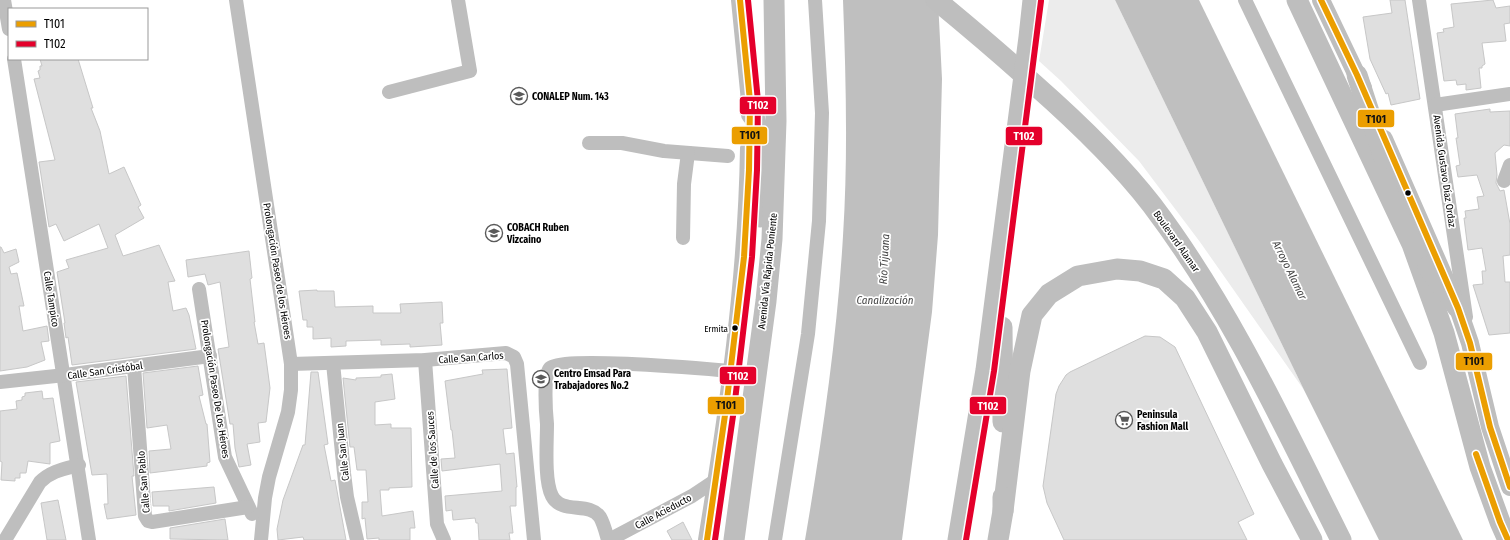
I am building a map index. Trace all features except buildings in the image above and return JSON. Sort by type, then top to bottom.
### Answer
[{"type":"highway","name":"Avenida Vía Rápida Poniente","points":[[734,540],[766,301],[772,239],[776,121],[774,0]]},
{"type":"highway","name":"Boulevard Alamar","points":[[936,0],[987,42],[1074,119],[1117,163],[1152,204],[1200,273],[1243,348],[1341,540]]},
{"type":"highway","points":[[958,540],[985,377],[1001,263],[1033,0]]},
{"type":"highway","points":[[1297,0],[1412,244],[1458,308]]},
{"type":"highway","points":[[1357,74],[1412,244],[1444,333],[1480,467],[1508,540]]},
{"type":"highway","points":[[750,101],[757,128],[759,159],[760,268],[766,301]]},
{"type":"highway","points":[[1001,263],[1003,511]]},
{"type":"highway","points":[[998,540],[1003,511],[1020,371],[1032,315],[1049,294],[1078,276],[1117,269],[1140,272],[1164,279],[1185,298],[1207,332],[1272,464],[1312,540]]},
{"type":"highway","points":[[1288,434],[1313,507],[1327,540]]},
{"type":"main road","points":[[707,540],[731,371],[744,258],[749,170],[750,101],[740,0]]},
{"type":"main road","points":[[1323,2],[1357,74],[1458,308],[1470,343],[1490,427],[1509,482]]},
{"type":"street","points":[[4,0],[8,23]]},
{"type":"street","name":"Prolongación Paseo de los Héroes","points":[[236,0],[291,364],[291,390],[288,412],[269,477],[261,534]]},
{"type":"street","points":[[389,92],[470,71],[458,0]]},
{"type":"street","points":[[775,540],[808,334],[819,221],[822,113],[815,0]]},
{"type":"street","points":[[1245,0],[1420,363]]},
{"type":"street","name":"Avenida Gustavo Díaz Ordaz","points":[[1419,0],[1470,343]]},
{"type":"street","name":"Calle Tampico","points":[[14,60],[90,540]]},
{"type":"street","points":[[1435,105],[1510,94]]},
{"type":"street","points":[[590,143],[622,144],[647,149],[728,156]]},
{"type":"street","points":[[683,238],[684,184],[688,153]]},
{"type":"street","points":[[1504,181],[1510,165]]},
{"type":"street","name":"Prolongación Paseo De Los Héroes","points":[[199,289],[225,457],[261,534]]},
{"type":"street","name":"Calle San Carlos","points":[[291,364],[425,360],[506,354],[514,357],[517,364],[534,540]]},
{"type":"street","name":"Calle San Cristóbal","points":[[0,382],[210,356]]},
{"type":"street","name":"Calle de los Sauces","points":[[425,360],[437,524],[444,540]]},
{"type":"street","name":"Calle San Juan","points":[[333,363],[347,497],[357,540]]},
{"type":"street","points":[[608,540],[600,517],[589,510],[565,507],[558,504],[550,492],[548,479],[546,404],[547,377],[550,368],[559,364],[603,363],[731,371]]},
{"type":"street","name":"Calle San Pablo","points":[[134,366],[145,516],[148,521],[152,522],[248,507]]},
{"type":"street","points":[[5,540],[40,482],[45,477],[56,471],[79,465]]},
{"type":"street","name":"Calle Acieducto","points":[[608,540],[692,496],[716,480]]},
{"type":"shaded area","points":[[1049,0],[1115,0],[1304,390],[1200,242],[1139,161],[1061,81],[1039,61]]},
{"type":"water","name":"Canalización","points":[[843,0],[938,0],[942,79],[938,235],[932,312],[902,540],[805,540],[833,351],[845,207],[846,89]]},
{"type":"water","name":"Arroyo Alamar","points":[[1115,0],[1199,0],[1463,540],[1379,540],[1304,390]]},
{"type":"transit line","name":"T101","points":[[707,540],[726,408],[744,257],[749,170],[750,101],[740,0]]},
{"type":"transit line","name":"T102","points":[[715,540],[734,409],[752,257],[757,170],[758,101],[748,0]]},
{"type":"transit line","name":"T101","points":[[1321,0],[1357,75],[1458,308],[1470,343],[1490,427],[1510,487]]},
{"type":"transit line","name":"T102","points":[[966,540],[994,371],[1041,1]]},
{"type":"transit line","name":"T101","points":[[1476,454],[1500,522],[1508,540]]},
{"type":"place","name":"CONALEP Num. 143","points":[[519,96]]},
{"type":"place","name":"COBACH Ruben Vizcaino","points":[[494,233]]},
{"type":"place","name":"Ermita","points":[[735,328]]},
{"type":"place","name":"Centro Emsad Para Trabajadores No.2","points":[[541,379]]},
{"type":"place","name":"Peninsula Fashion Mall","points":[[1124,420]]},
{"type":"water label","name":"Río Tijuana","points":[[884,259]]}]
